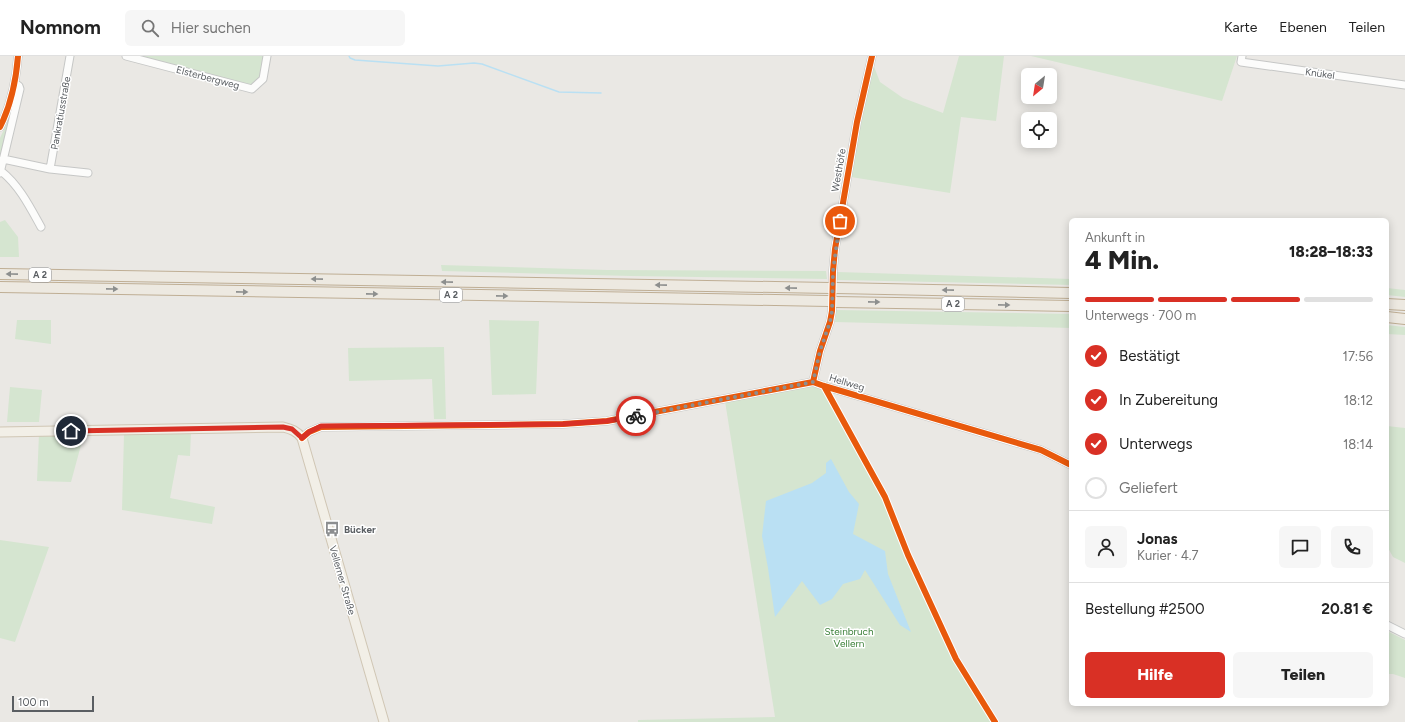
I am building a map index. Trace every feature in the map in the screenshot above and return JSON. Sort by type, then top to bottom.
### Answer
[{"type":"highway","name":"A 2","points":[[0,274],[1069,293]]},
{"type":"highway","name":"A 2","points":[[0,287],[1069,306]]},
{"type":"highway","points":[[1389,304],[1405,305]]},
{"type":"highway","points":[[1389,317],[1405,319]]},
{"type":"main road","points":[[0,432],[283,427],[292,429],[302,438]]},
{"type":"main road","name":"Vellerner Straße","points":[[302,438],[384,722]]},
{"type":"street","points":[[0,127],[15,83],[18,56]]},
{"type":"street","name":"Pankratiusstraße","points":[[50,169],[70,56]]},
{"type":"street","name":"Elsterbergweg","points":[[126,56],[252,89],[263,78],[267,56]]},
{"type":"street","name":"Westhöfe","points":[[813,382],[820,351],[830,322],[832,311],[835,249],[857,122],[872,56]]},
{"type":"street","name":"Knükel","points":[[1242,56],[1241,62],[1405,85]]},
{"type":"street","points":[[15,83],[20,89],[0,172],[8,176],[27,202],[42,227]]},
{"type":"street","points":[[3,159],[50,169],[88,173]]},
{"type":"street","name":"Hellweg","points":[[302,438],[309,432],[321,426],[563,424],[607,421],[813,382],[1041,450],[1069,464]]},
{"type":"street","points":[[1389,626],[1405,634]]},
{"type":"green space","points":[[134,56],[265,56],[262,78],[252,87]]},
{"type":"green space","points":[[959,56],[1004,56],[996,121],[961,117],[950,193],[851,177],[861,114],[873,64],[880,82],[903,98],[943,113]]},
{"type":"green space","points":[[1031,56],[1237,56],[1222,101]]},
{"type":"green space","points":[[13,110],[0,162],[0,138]]},
{"type":"green space","points":[[5,220],[18,237],[19,257],[0,257],[0,222]]},
{"type":"green space","points":[[441,265],[607,270],[826,271],[827,279],[442,271]]},
{"type":"green space","points":[[837,272],[1069,279],[1069,285],[837,280]]},
{"type":"green space","points":[[1389,288],[1405,290],[1405,297],[1389,295]]},
{"type":"green space","points":[[836,310],[1069,314],[1069,328],[835,322]]},
{"type":"green space","points":[[17,320],[51,320],[51,344],[15,339]]},
{"type":"green space","points":[[489,320],[539,321],[536,394],[492,395]]},
{"type":"green space","points":[[1389,325],[1405,327],[1405,335],[1389,334]]},
{"type":"green space","points":[[444,347],[446,419],[434,419],[432,379],[349,381],[348,348]]},
{"type":"green space","name":"Steinbruch Vellern","points":[[813,382],[827,390],[882,499],[905,557],[950,652],[991,722],[638,722],[638,720],[775,717],[725,401]]},
{"type":"green space","points":[[10,387],[42,390],[39,422],[7,422]]},
{"type":"green space","points":[[1389,426],[1405,428],[1405,563],[1393,557],[1389,550]]},
{"type":"green space","points":[[191,431],[190,456],[178,455],[170,498],[215,507],[212,524],[122,510],[124,434]]},
{"type":"green space","points":[[39,434],[84,434],[71,482],[37,481]]},
{"type":"green space","points":[[0,540],[49,547],[15,642],[0,638]]},
{"type":"green space","points":[[1389,632],[1405,640],[1405,678],[1389,674]]},
{"type":"water","points":[[831,459],[849,492],[859,504],[853,534],[885,551],[888,574],[911,632],[900,625],[865,570],[860,579],[843,584],[832,599],[820,605],[802,581],[775,617],[762,536],[766,501],[812,483],[826,473],[826,463]]},
{"type":"waterway","points":[[349,56],[355,60],[438,66],[474,63],[482,64],[559,92],[601,93]]},
{"type":"cycle path","points":[[0,127],[12,93],[18,56]]},
{"type":"cycle path","points":[[813,382],[820,351],[830,322],[832,311],[835,249],[857,122],[872,56]]},
{"type":"cycle path","points":[[302,438],[309,432],[321,427],[563,424],[607,421],[813,382],[1041,450],[1069,464]]},
{"type":"cycle path","points":[[824,386],[885,497],[908,555],[956,659],[995,722]]},
{"type":"way so far","points":[[636,416],[813,382],[820,351],[830,322],[832,311],[833,271],[840,221]]},
{"type":"place","name":"Bücker","points":[[332,529]]},
{"type":"route","points":[[71,431],[283,427],[292,429],[302,438],[309,432],[321,426],[563,424],[607,421],[636,416]]}]
